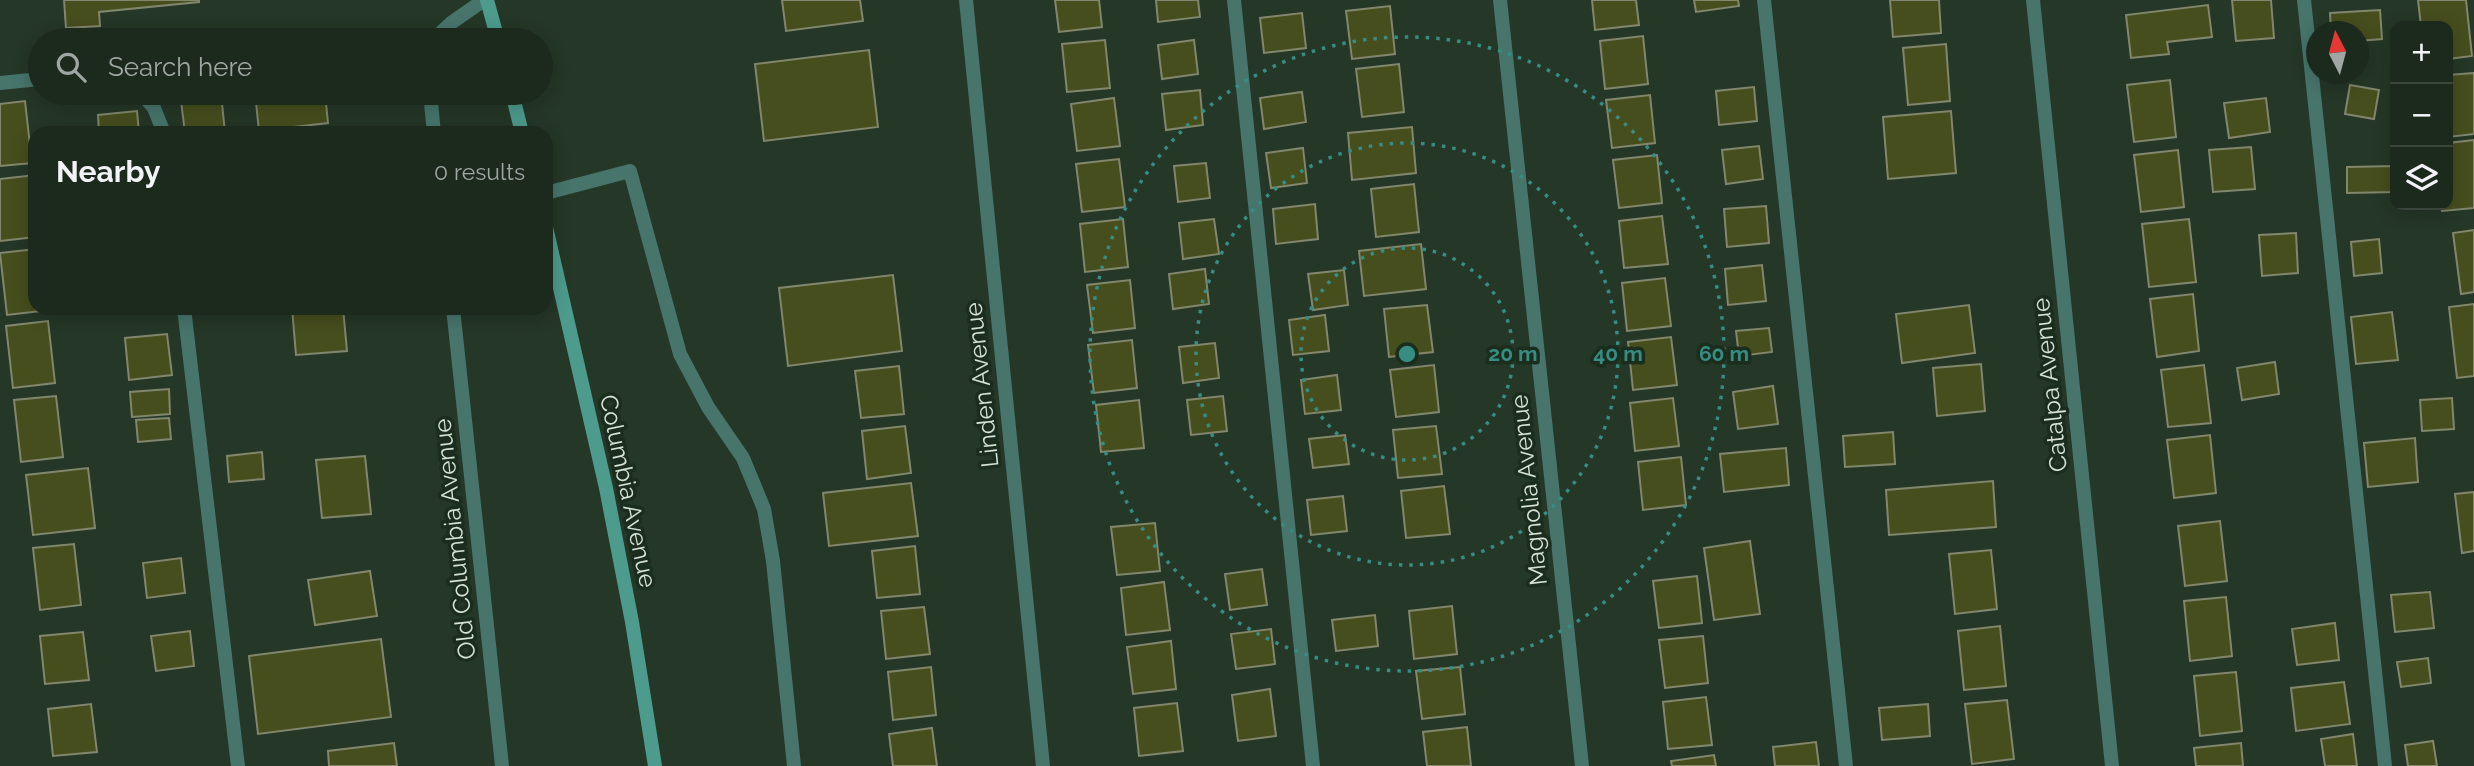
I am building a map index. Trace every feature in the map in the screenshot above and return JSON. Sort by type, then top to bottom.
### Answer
[{"type":"street","points":[[446,28],[486,0],[494,28]]},
{"type":"street","name":"Linden Avenue","points":[[966,0],[1043,766]]},
{"type":"street","points":[[1234,0],[1313,766]]},
{"type":"street","name":"Magnolia Avenue","points":[[1500,0],[1582,766]]},
{"type":"street","points":[[1764,0],[1846,766]]},
{"type":"street","name":"Catalpa Avenue","points":[[2033,0],[2112,766]]},
{"type":"street","points":[[2304,0],[2385,766]]},
{"type":"street","points":[[0,83],[28,80]]},
{"type":"street","points":[[152,105],[161,126]]},
{"type":"street","points":[[431,105],[433,126]]},
{"type":"street","points":[[515,105],[520,126]]},
{"type":"street","points":[[553,191],[630,171],[680,354],[708,407],[743,458],[764,509],[774,561],[794,766]]},
{"type":"street","name":"Columbia Avenue","points":[[553,258],[608,501],[632,622],[655,766]]},
{"type":"street","points":[[185,315],[238,766]]},
{"type":"street","name":"Old Columbia Avenue","points":[[454,315],[502,766]]},
{"type":"building","points":[[64,0],[199,2],[99,12],[100,26],[66,28]]},
{"type":"building","points":[[782,0],[860,0],[863,21],[786,31]]},
{"type":"building","points":[[1055,0],[1099,0],[1102,27],[1059,32]]},
{"type":"building","points":[[1156,0],[1198,0],[1200,17],[1158,22]]},
{"type":"building","points":[[1592,0],[1636,0],[1639,25],[1595,30]]},
{"type":"building","points":[[1694,0],[1738,0],[1739,6],[1696,12]]},
{"type":"building","points":[[1890,0],[1939,0],[1941,33],[1893,37]]},
{"type":"building","points":[[2232,0],[2271,0],[2274,38],[2236,41]]},
{"type":"building","points":[[2418,0],[2466,0],[2472,56],[2453,58],[2453,21],[2420,21]]},
{"type":"building","points":[[2208,5],[2212,37],[2167,42],[2169,54],[2131,58],[2126,15]]},
{"type":"building","points":[[1390,6],[1395,54],[1352,59],[1346,11]]},
{"type":"building","points":[[2380,10],[2382,39],[2369,40],[2369,21],[2330,21],[2330,13]]},
{"type":"building","points":[[1302,13],[1306,48],[1264,53],[1260,18]]},
{"type":"building","points":[[1643,36],[1648,84],[1605,89],[1600,41]]},
{"type":"building","points":[[1105,40],[1110,88],[1067,92],[1062,44]]},
{"type":"building","points":[[1194,40],[1198,74],[1162,79],[1158,45]]},
{"type":"building","points":[[1946,44],[1950,101],[1908,105],[1903,48]]},
{"type":"building","points":[[869,50],[878,127],[764,141],[755,64]]},
{"type":"building","points":[[1399,64],[1404,112],[1362,117],[1356,69]]},
{"type":"building","points":[[2474,73],[2474,134],[2453,136],[2453,75]]},
{"type":"building","points":[[2170,80],[2176,137],[2134,142],[2127,85]]},
{"type":"building","points":[[2350,85],[2379,90],[2374,119],[2345,114]]},
{"type":"building","points":[[1754,87],[1757,121],[1719,125],[1716,91]]},
{"type":"building","points":[[1200,90],[1203,125],[1166,130],[1162,94]]},
{"type":"building","points":[[1302,92],[1306,122],[1264,129],[1260,98]]},
{"type":"building","points":[[1650,95],[1655,143],[1612,148],[1606,100]]},
{"type":"building","points":[[1114,98],[1120,146],[1077,151],[1071,104]]},
{"type":"building","points":[[2266,98],[2270,132],[2229,138],[2224,103]]},
{"type":"building","points":[[25,101],[28,163],[0,166],[0,104]]},
{"type":"building","points":[[182,105],[222,105],[224,126],[184,126]]},
{"type":"building","points":[[256,105],[326,105],[328,123],[258,126]]},
{"type":"building","points":[[137,111],[138,126],[99,126],[98,115]]},
{"type":"building","points":[[1951,111],[1956,173],[1888,179],[1883,117]]},
{"type":"building","points":[[1412,127],[1416,173],[1352,180],[1348,133]]},
{"type":"building","points":[[2474,140],[2474,208],[2453,210],[2453,142]]},
{"type":"building","points":[[1759,146],[1763,179],[1726,184],[1722,150]]},
{"type":"building","points":[[2251,147],[2255,189],[2213,192],[2209,150]]},
{"type":"building","points":[[1303,148],[1307,183],[1271,188],[1266,153]]},
{"type":"building","points":[[2178,150],[2184,207],[2141,212],[2134,155]]},
{"type":"building","points":[[1657,155],[1662,203],[1619,208],[1613,160]]},
{"type":"building","points":[[1119,159],[1125,207],[1082,212],[1076,164]]},
{"type":"building","points":[[1206,163],[1210,198],[1178,202],[1174,166]]},
{"type":"building","points":[[2390,166],[2390,192],[2347,193],[2347,167]]},
{"type":"building","points":[[28,176],[28,238],[0,241],[0,179]]},
{"type":"building","points":[[1414,184],[1419,232],[1376,237],[1371,189]]},
{"type":"building","points":[[1315,204],[1318,239],[1276,244],[1273,209]]},
{"type":"building","points":[[1766,206],[1769,243],[1727,247],[1724,209]]},
{"type":"building","points":[[1662,216],[1668,264],[1624,268],[1619,221]]},
{"type":"building","points":[[1123,219],[1128,267],[1085,272],[1080,224]]},
{"type":"building","points":[[1214,219],[1219,254],[1183,259],[1179,223]]},
{"type":"building","points":[[2189,219],[2196,282],[2149,287],[2142,224]]},
{"type":"building","points":[[2474,230],[2474,292],[2461,294],[2453,233]]},
{"type":"building","points":[[2296,233],[2298,273],[2262,276],[2259,235]]},
{"type":"building","points":[[2379,239],[2382,273],[2354,276],[2351,242]]},
{"type":"building","points":[[1421,244],[1426,289],[1364,296],[1359,251]]},
{"type":"building","points":[[28,250],[28,312],[7,315],[0,253]]},
{"type":"building","points":[[1762,265],[1766,301],[1728,305],[1725,269]]},
{"type":"building","points":[[1205,269],[1209,304],[1173,309],[1169,274]]},
{"type":"building","points":[[1344,270],[1348,305],[1313,310],[1308,274]]},
{"type":"building","points":[[893,275],[902,351],[788,366],[779,288]]},
{"type":"building","points":[[1665,278],[1671,326],[1627,331],[1622,283]]},
{"type":"building","points":[[1130,280],[1135,328],[1093,333],[1087,285]]},
{"type":"building","points":[[2193,294],[2199,351],[2157,357],[2150,299]]},
{"type":"building","points":[[2474,304],[2474,376],[2457,378],[2449,307]]},
{"type":"building","points":[[1427,305],[1433,352],[1389,357],[1384,309]]},
{"type":"building","points":[[1969,305],[1975,353],[1902,363],[1896,314]]},
{"type":"building","points":[[2392,312],[2398,360],[2356,364],[2351,317]]},
{"type":"building","points":[[293,315],[344,315],[347,351],[296,355]]},
{"type":"building","points":[[1325,315],[1329,351],[1293,355],[1289,320]]},
{"type":"building","points":[[48,321],[55,383],[13,388],[6,326]]},
{"type":"building","points":[[1769,328],[1772,352],[1739,356],[1736,331]]},
{"type":"building","points":[[167,334],[172,375],[129,380],[125,338]]},
{"type":"building","points":[[1671,337],[1677,385],[1633,390],[1628,342]]},
{"type":"building","points":[[1132,340],[1137,388],[1094,393],[1088,345]]},
{"type":"building","points":[[1215,343],[1219,378],[1183,383],[1179,347]]},
{"type":"building","points":[[2275,362],[2279,394],[2242,400],[2237,368]]},
{"type":"building","points":[[1981,364],[1985,411],[1937,416],[1933,368]]},
{"type":"building","points":[[1434,365],[1439,412],[1396,417],[1390,370]]},
{"type":"building","points":[[2204,365],[2211,423],[2168,427],[2161,370]]},
{"type":"building","points":[[899,366],[904,414],[861,418],[855,371]]},
{"type":"building","points":[[1337,375],[1341,410],[1305,414],[1301,380]]},
{"type":"building","points":[[1773,386],[1778,424],[1738,429],[1733,392]]},
{"type":"building","points":[[169,389],[170,414],[132,417],[130,392]]},
{"type":"building","points":[[56,396],[63,457],[21,462],[14,400]]},
{"type":"building","points":[[1223,396],[1227,431],[1191,435],[1187,400]]},
{"type":"building","points":[[1673,398],[1679,446],[1635,451],[1630,403]]},
{"type":"building","points":[[2452,398],[2454,429],[2422,431],[2420,400]]},
{"type":"building","points":[[1139,400],[1144,448],[1101,452],[1096,405]]},
{"type":"building","points":[[169,418],[171,439],[138,442],[136,420]]},
{"type":"building","points":[[905,426],[911,473],[867,479],[862,431]]},
{"type":"building","points":[[1436,426],[1442,474],[1398,478],[1393,430]]},
{"type":"building","points":[[1893,432],[1895,464],[1845,467],[1843,436]]},
{"type":"building","points":[[1345,435],[1349,464],[1313,468],[1309,439]]},
{"type":"building","points":[[2210,435],[2216,493],[2174,498],[2167,440]]},
{"type":"building","points":[[2415,438],[2418,482],[2368,487],[2364,443]]},
{"type":"building","points":[[1786,448],[1789,485],[1724,492],[1720,454]]},
{"type":"building","points":[[262,452],[264,479],[229,482],[227,456]]},
{"type":"building","points":[[365,456],[371,514],[322,518],[316,460]]},
{"type":"building","points":[[1681,457],[1686,505],[1643,510],[1638,462]]},
{"type":"building","points":[[88,468],[95,528],[33,535],[26,475]]},
{"type":"building","points":[[1993,481],[1996,527],[1889,535],[1886,490]]},
{"type":"building","points":[[911,483],[918,536],[829,546],[823,493]]},
{"type":"building","points":[[1444,486],[1450,534],[1406,538],[1401,491]]},
{"type":"building","points":[[2474,492],[2474,551],[2462,553],[2455,494]]},
{"type":"building","points":[[1343,496],[1347,531],[1311,535],[1307,500]]},
{"type":"building","points":[[2220,521],[2227,581],[2185,586],[2178,526]]},
{"type":"building","points":[[1155,523],[1160,571],[1117,575],[1111,527]]},
{"type":"building","points":[[1750,541],[1760,614],[1714,620],[1704,548]]},
{"type":"building","points":[[74,544],[81,605],[40,610],[33,548]]},
{"type":"building","points":[[915,546],[920,594],[877,598],[872,551]]},
{"type":"building","points":[[1991,550],[1997,609],[1955,614],[1949,554]]},
{"type":"building","points":[[181,558],[185,593],[147,598],[143,563]]},
{"type":"building","points":[[1262,569],[1267,605],[1230,610],[1225,574]]},
{"type":"building","points":[[370,571],[377,616],[315,625],[308,580]]},
{"type":"building","points":[[1697,576],[1702,623],[1659,628],[1653,581]]},
{"type":"building","points":[[1164,582],[1170,630],[1126,635],[1121,588]]},
{"type":"building","points":[[2430,592],[2434,628],[2395,632],[2391,595]]},
{"type":"building","points":[[2226,597],[2232,656],[2190,661],[2184,601]]},
{"type":"building","points":[[1452,606],[1457,654],[1414,659],[1409,611]]},
{"type":"building","points":[[924,607],[930,654],[886,659],[881,611]]},
{"type":"building","points":[[1375,615],[1378,646],[1336,651],[1332,620]]},
{"type":"building","points":[[2335,623],[2339,660],[2297,665],[2292,629]]},
{"type":"building","points":[[2000,626],[2006,686],[1964,690],[1958,631]]},
{"type":"building","points":[[1271,629],[1275,664],[1236,669],[1231,634]]},
{"type":"building","points":[[190,631],[194,666],[156,671],[151,636]]},
{"type":"building","points":[[83,632],[89,680],[45,684],[40,636]]},
{"type":"building","points":[[1703,636],[1708,683],[1665,688],[1659,640]]},
{"type":"building","points":[[381,639],[391,717],[258,734],[249,656]]},
{"type":"building","points":[[1171,641],[1176,689],[1133,694],[1127,647]]},
{"type":"building","points":[[2428,658],[2431,683],[2401,687],[2397,662]]},
{"type":"building","points":[[931,667],[936,715],[893,720],[888,672]]},
{"type":"building","points":[[1460,667],[1465,714],[1422,719],[1416,671]]},
{"type":"building","points":[[2236,672],[2242,731],[2200,736],[2194,676]]},
{"type":"building","points":[[2344,682],[2350,724],[2296,731],[2291,688]]},
{"type":"building","points":[[1270,689],[1276,736],[1238,741],[1232,695]]},
{"type":"building","points":[[1706,697],[1712,745],[1668,749],[1663,702]]},
{"type":"building","points":[[2007,700],[2014,759],[1972,764],[1965,704]]},
{"type":"building","points":[[1177,703],[1183,751],[1139,756],[1134,708]]},
{"type":"building","points":[[91,704],[97,752],[53,756],[48,709]]},
{"type":"building","points":[[1928,704],[1930,736],[1882,740],[1879,708]]},
{"type":"building","points":[[1467,727],[1471,766],[1427,766],[1423,732]]},
{"type":"building","points":[[932,728],[937,766],[893,766],[889,734]]},
{"type":"building","points":[[2353,734],[2357,766],[2325,766],[2321,739]]},
{"type":"building","points":[[2433,741],[2437,766],[2408,766],[2405,745]]},
{"type":"building","points":[[1816,742],[1819,766],[1775,766],[1773,747]]},
{"type":"building","points":[[394,743],[397,766],[329,766],[328,751]]},
{"type":"building","points":[[2241,743],[2243,766],[2196,766],[2194,748]]},
{"type":"building","points":[[1714,755],[1716,766],[1672,766],[1671,761]]}]
